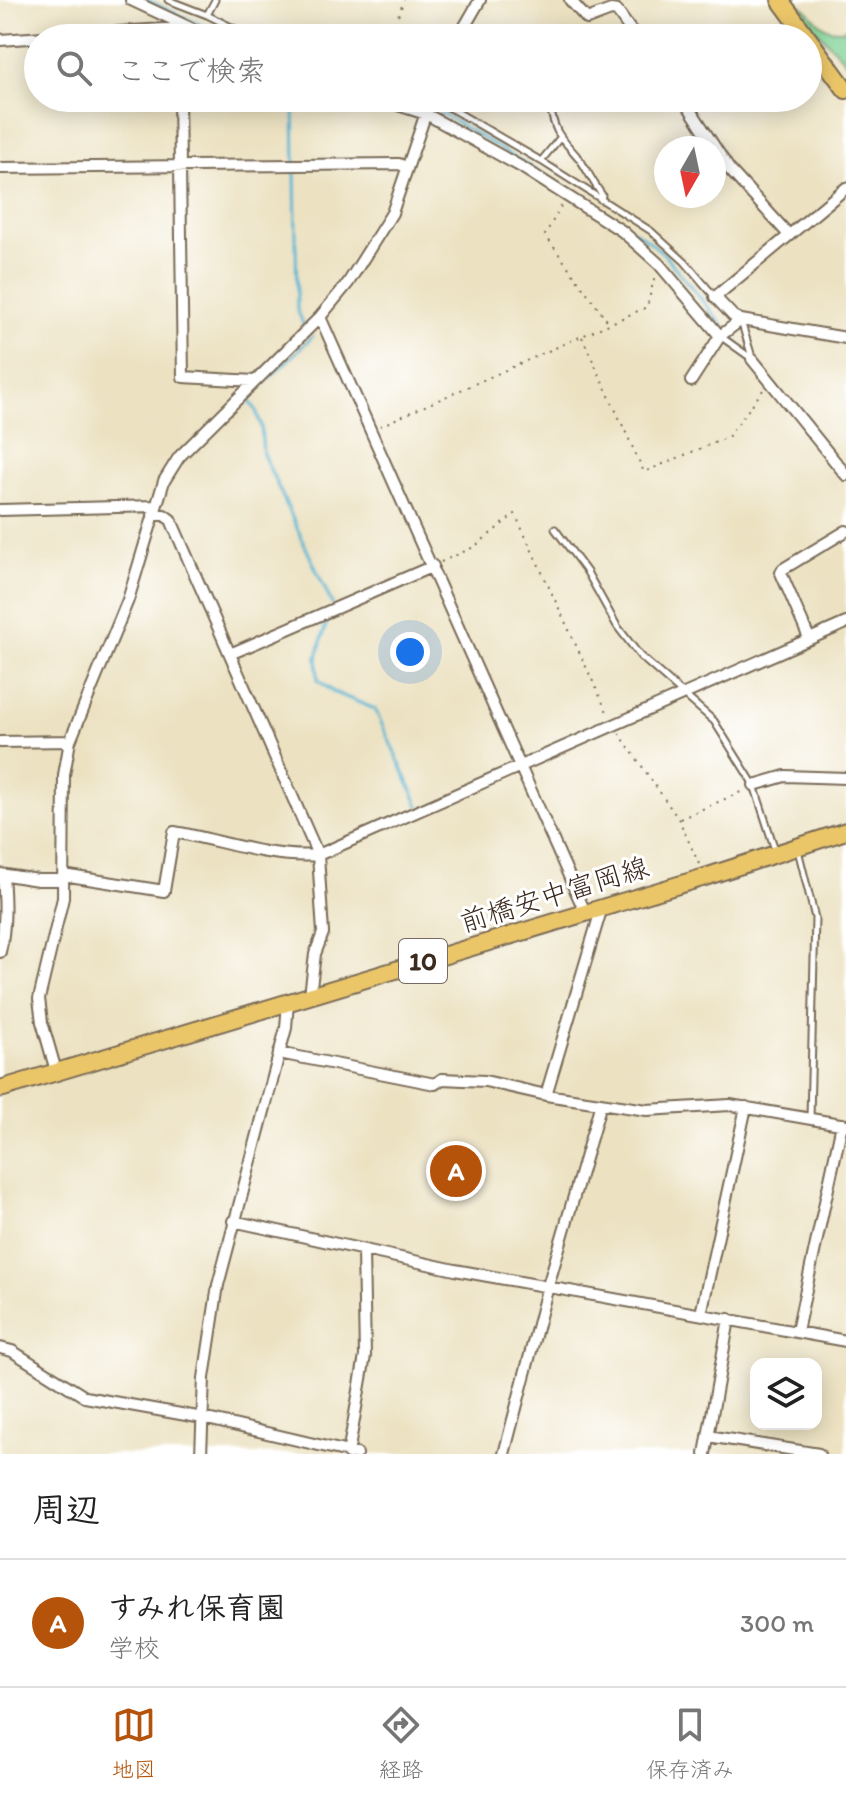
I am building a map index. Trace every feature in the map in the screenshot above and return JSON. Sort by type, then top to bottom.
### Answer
[{"type":"main road","points":[[780,0],[798,24]]},
{"type":"main road","points":[[822,57],[846,90]]},
{"type":"main road","name":"前橋安中富岡線","points":[[0,1089],[705,877],[846,831]]},
{"type":"street","points":[[131,0],[169,24]]},
{"type":"street","points":[[466,24],[480,0]]},
{"type":"street","points":[[570,0],[587,19],[611,10],[617,11],[626,24]]},
{"type":"street","points":[[0,40],[24,39]]},
{"type":"street","points":[[179,112],[183,377],[255,381]]},
{"type":"street","points":[[420,112],[567,195],[622,231],[659,264],[720,336]]},
{"type":"street","points":[[692,112],[729,169],[789,235]]},
{"type":"street","points":[[56,1071],[39,999],[63,898],[64,775],[70,741],[128,600],[164,481],[179,457],[320,317],[348,283],[392,213],[426,114]]},
{"type":"street","points":[[0,168],[399,164],[406,167]]},
{"type":"street","points":[[846,188],[715,297],[741,320],[846,338]]},
{"type":"street","points":[[320,317],[585,912]]},
{"type":"street","points":[[691,381],[720,336],[741,320]]},
{"type":"street","points":[[752,359],[846,475]]},
{"type":"street","points":[[0,510],[155,511],[171,520],[318,855],[323,933],[315,954],[310,995]]},
{"type":"street","points":[[809,638],[781,573],[846,531]]},
{"type":"street","points":[[230,654],[433,566]]},
{"type":"street","points":[[0,952],[5,933],[6,905],[1,874],[38,880],[63,877],[164,891],[174,832],[256,850],[318,855],[846,623]]},
{"type":"street","points":[[0,742],[70,741]]},
{"type":"street","points":[[754,785],[785,776],[846,778]]},
{"type":"street","points":[[546,1095],[602,907]]},
{"type":"street","points":[[201,1454],[204,1378],[218,1285],[286,1028],[288,1002]]},
{"type":"street","points":[[279,1053],[435,1084],[442,1079],[456,1078],[485,1081],[546,1095],[647,1110],[730,1105],[844,1125],[797,1331]]},
{"type":"street","points":[[504,1454],[601,1103]]},
{"type":"street","points":[[701,1314],[746,1107]]},
{"type":"street","points":[[233,1221],[455,1270],[846,1341]]},
{"type":"street","points":[[348,1454],[365,1356],[363,1251]]},
{"type":"street","points":[[705,1454],[729,1319]]},
{"type":"street","points":[[0,1348],[12,1351],[85,1397],[203,1418],[357,1454]]},
{"type":"street","points":[[708,1436],[819,1454]]},
{"type":"lane","points":[[168,0],[225,24]]},
{"type":"lane","points":[[207,15],[215,0]]},
{"type":"lane","points":[[456,112],[541,161],[667,244],[715,297]]},
{"type":"lane","points":[[551,112],[559,139],[581,162],[602,195],[601,201]]},
{"type":"lane","points":[[541,161],[559,139]]},
{"type":"lane","points":[[741,320],[752,359]]},
{"type":"lane","points":[[720,336],[752,359]]},
{"type":"lane","points":[[555,529],[587,572],[617,626],[640,656],[714,721],[754,785],[776,853]]},
{"type":"lane","points":[[797,847],[815,918],[810,1119]]},
{"type":"path","points":[[395,24],[404,0]]},
{"type":"path","points":[[567,195],[545,235],[609,324]]},
{"type":"path","points":[[371,430],[647,307],[659,264]]},
{"type":"path","points":[[582,336],[644,472],[728,437],[770,381]]},
{"type":"path","points":[[433,566],[474,547],[515,514],[613,724],[679,820],[705,877]]},
{"type":"path","points":[[679,820],[754,785]]},
{"type":"green space","points":[[788,0],[805,8],[821,24],[810,24]]},
{"type":"green space","points":[[822,25],[836,30],[846,29],[846,62],[822,36]]},
{"type":"waterway","points":[[147,0],[199,24]]},
{"type":"waterway","points":[[294,112],[297,309],[304,326]]},
{"type":"waterway","points":[[439,112],[649,241],[663,253],[724,327]]},
{"type":"waterway","points":[[731,335],[741,348]]},
{"type":"waterway","points":[[313,336],[251,396],[250,402],[261,426],[263,454],[332,604]]},
{"type":"waterway","points":[[328,617],[317,657],[318,680],[333,692],[375,709],[419,806]]},
{"type":"place","name":"すみれ保育園","points":[[456,1171]]}]
